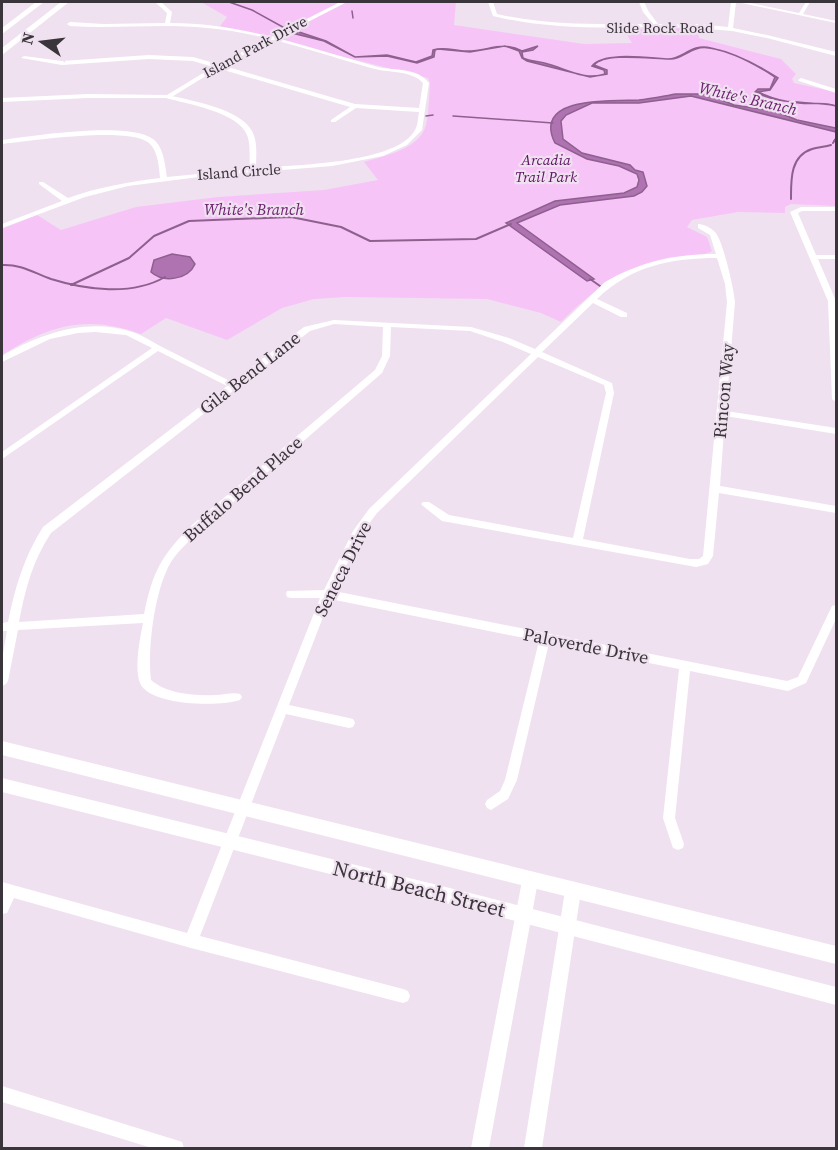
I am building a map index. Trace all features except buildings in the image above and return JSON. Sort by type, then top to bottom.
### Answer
[{"type":"main road","points":[[2,32],[40,2]]},
{"type":"main road","points":[[2,52],[65,2]]},
{"type":"main road","name":"North Beach Street","points":[[2,748],[530,881],[837,955]]},
{"type":"main road","name":"North Beach Street","points":[[2,785],[837,996]]},
{"type":"street","points":[[158,2],[170,12],[167,25]]},
{"type":"street","name":"Island Park Drive","points":[[168,97],[220,65],[344,2]]},
{"type":"street","name":"Slide Rock Road","points":[[491,2],[495,15],[509,18],[581,28],[730,28],[837,54]]},
{"type":"street","points":[[642,2],[646,12],[658,27]]},
{"type":"street","points":[[730,28],[734,2]]},
{"type":"street","points":[[740,2],[837,22]]},
{"type":"street","points":[[801,13],[808,2]]},
{"type":"street","points":[[70,24],[115,27],[210,26],[272,38]]},
{"type":"street","name":"Island Circle","points":[[2,226],[106,188],[164,178],[332,165],[381,155],[412,139],[419,130],[426,83],[421,77],[381,70],[272,38]]},
{"type":"street","points":[[24,58],[62,63],[180,58],[220,65],[355,106],[422,110]]},
{"type":"street","points":[[801,80],[837,91]]},
{"type":"street","points":[[2,96],[27,100]]},
{"type":"street","points":[[2,100],[88,96],[168,97],[223,114],[243,124],[250,134],[253,170]]},
{"type":"street","points":[[333,121],[355,106]]},
{"type":"street","points":[[2,141],[104,133],[138,135],[149,139],[156,146],[164,178]]},
{"type":"street","points":[[41,183],[67,201]]},
{"type":"street","points":[[837,209],[801,209],[794,212],[832,301],[837,399]]},
{"type":"street","name":"Rincon Way","points":[[577,542],[690,564],[703,562],[709,554],[731,302],[713,234],[701,226]]},
{"type":"street","name":"Seneca Drive","points":[[191,941],[284,709],[327,594],[358,531],[369,516],[615,279],[640,267],[692,256],[720,256]]},
{"type":"street","points":[[812,257],[837,257]]},
{"type":"street","points":[[592,300],[624,315]]},
{"type":"street","name":"Gila Bend Lane","points":[[2,646],[6,627],[27,567],[39,541],[47,530],[307,329],[319,324],[387,324],[471,329],[537,352],[604,381],[610,386],[577,542]]},
{"type":"street","name":"Buffalo Bend Place","points":[[236,697],[222,702],[206,701],[154,690],[145,682],[149,618],[162,569],[182,541],[379,371],[386,356],[387,324]]},
{"type":"street","points":[[2,359],[45,337],[77,329],[110,329],[128,333],[233,386]]},
{"type":"street","points":[[2,456],[156,349]]},
{"type":"street","points":[[722,413],[837,431]]},
{"type":"street","points":[[715,489],[837,510]]},
{"type":"street","points":[[426,504],[446,518],[577,542]]},
{"type":"street","name":"Paloverde Drive","points":[[291,594],[327,594],[794,686],[802,680],[837,609]]},
{"type":"street","points":[[6,627],[149,618]]},
{"type":"street","name":"Gila Bend Lane","points":[[2,681],[8,660],[6,627]]},
{"type":"street","points":[[491,804],[504,795],[511,780],[545,638]]},
{"type":"street","points":[[678,844],[669,818],[685,666]]},
{"type":"street","points":[[284,709],[349,723]]},
{"type":"street","points":[[480,1149],[530,881]]},
{"type":"street","points":[[2,908],[6,889],[191,941],[403,996]]},
{"type":"street","points":[[533,1149],[573,891]]},
{"type":"street","points":[[2,1094],[176,1149]]},
{"type":"green space","name":"Arcadia Trail Park","points":[[201,2],[456,2],[454,25],[584,44],[632,43],[624,30],[697,27],[699,38],[781,59],[796,74],[792,79],[794,83],[836,92],[836,206],[791,204],[785,207],[785,213],[738,212],[692,220],[687,227],[707,237],[712,251],[702,255],[651,262],[622,274],[597,290],[561,322],[541,313],[487,299],[345,297],[314,299],[282,308],[227,340],[166,318],[141,334],[103,325],[69,326],[36,336],[2,355],[2,229],[37,215],[61,230],[136,207],[218,197],[324,190],[378,180],[364,162],[409,146],[422,133],[426,125],[428,109],[430,83],[428,78],[220,26],[227,17]]},
{"type":"shaded area","points":[[293,30],[326,41],[355,57],[324,41],[288,32]]},
{"type":"shaded area","points":[[502,46],[470,52],[438,49],[473,51]]},
{"type":"shaded area","points":[[506,46],[522,51],[538,46],[533,50],[522,52],[523,58],[576,73],[527,61],[522,58],[519,51]]},
{"type":"shaded area","points":[[704,47],[725,52],[703,48],[692,50],[675,59],[668,59],[678,57],[693,49]]},
{"type":"shaded area","points":[[438,49],[435,50],[434,57],[417,63],[387,56],[355,57],[387,55],[416,62],[432,56],[433,50]]},
{"type":"shaded area","points":[[727,52],[778,78],[770,90],[758,92],[785,101],[775,99],[765,96],[755,92],[758,89],[770,89],[775,77]]},
{"type":"shaded area","points":[[627,56],[666,59],[618,57],[608,59],[594,65],[607,70],[607,74],[600,75],[605,74],[604,70],[592,66],[606,58]]},
{"type":"shaded area","points":[[676,94],[707,94],[734,105],[775,111],[797,120],[836,128],[836,132],[691,96],[639,103],[592,103],[566,115],[561,121],[563,139],[582,153],[630,165],[635,170],[643,172],[647,186],[634,196],[560,205],[517,223],[594,279],[587,281],[506,223],[555,201],[624,193],[637,187],[639,180],[637,174],[619,166],[587,159],[555,143],[551,127],[555,116],[579,104],[596,101],[639,100]]},
{"type":"shaded area","points":[[172,254],[190,257],[195,264],[187,274],[175,278],[162,278],[151,272],[154,260]]},
{"type":"waterway","points":[[229,2],[252,10],[290,31]]},
{"type":"waterway","points":[[352,11],[353,18]]},
{"type":"waterway","points":[[426,116],[433,115]]},
{"type":"waterway","points":[[453,116],[553,123]]},
{"type":"waterway","points":[[791,199],[793,170],[799,157],[812,149],[831,145]]},
{"type":"waterway","name":"White's Branch","points":[[72,284],[129,258],[154,236],[189,221],[291,217],[341,227],[370,241],[476,239],[511,224]]},
{"type":"waterway","name":"White's Branch","points":[[2,265],[21,267],[72,284]]},
{"type":"waterway","points":[[72,284],[124,289],[152,283],[165,277]]},
{"type":"waterway","points":[[590,279],[600,286]]}]
